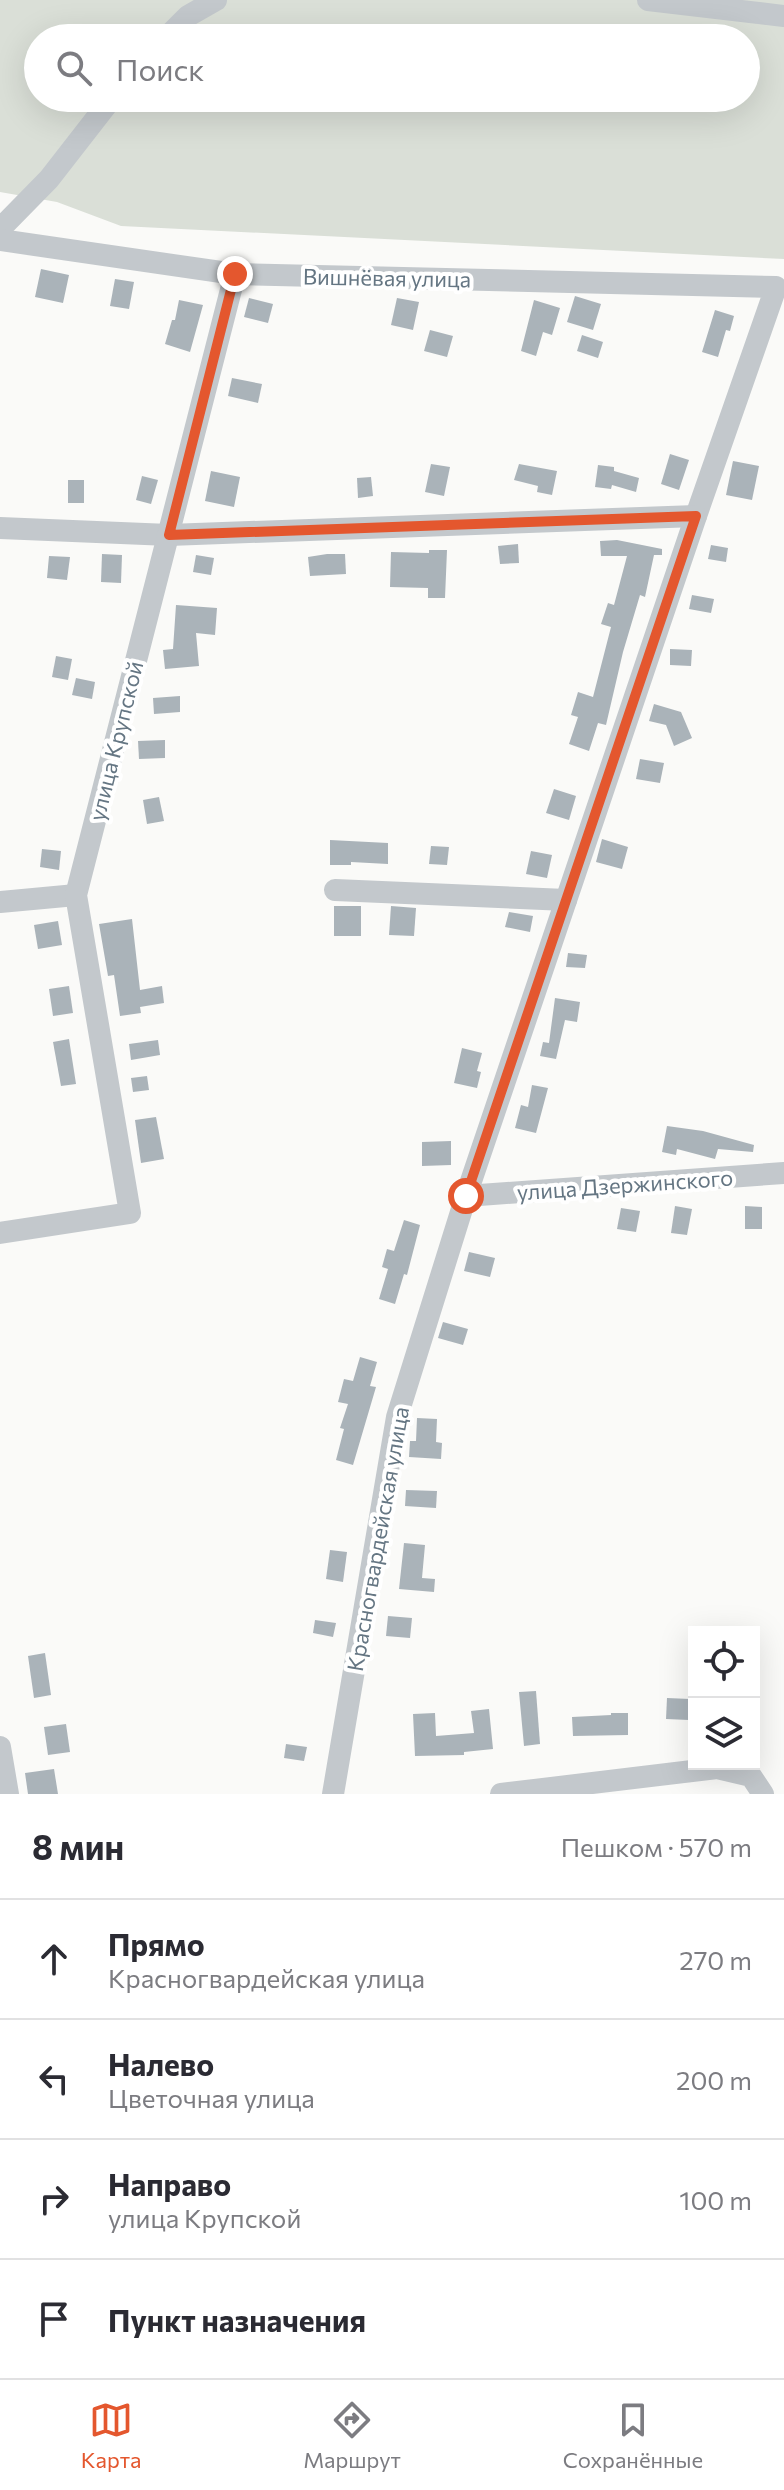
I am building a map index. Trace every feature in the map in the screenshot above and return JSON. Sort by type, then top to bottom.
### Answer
[{"type":"street","points":[[180,24],[216,0]]},
{"type":"street","points":[[648,0],[784,16]]},
{"type":"street","points":[[0,229],[49,179],[101,112]]},
{"type":"street","name":"Вишнёвая улица","points":[[0,240],[235,274],[776,287]]},
{"type":"street","name":"улица Крупской","points":[[0,1233],[130,1213],[76,895],[235,274]]},
{"type":"street","name":"Красногвардейская улица","points":[[333,1794],[397,1417],[466,1196],[776,287]]},
{"type":"street","points":[[0,528],[169,535],[696,516]]},
{"type":"street","points":[[335,890],[566,900]]},
{"type":"street","points":[[0,902],[76,895]]},
{"type":"street","name":"улица Дзержинского","points":[[466,1196],[784,1173]]},
{"type":"street","points":[[0,1747],[8,1794]]},
{"type":"street","points":[[501,1794],[717,1768],[751,1776],[763,1794]]},
{"type":"shaded area","points":[[0,0],[784,0],[784,259],[121,226],[57,202],[0,192]]},
{"type":"building","points":[[41,269],[69,275],[63,303],[35,297]]},
{"type":"building","points":[[115,279],[134,282],[129,309],[110,306]]},
{"type":"building","points":[[575,296],[601,304],[593,330],[567,322]]},
{"type":"building","points":[[249,298],[273,304],[268,323],[244,317]]},
{"type":"building","points":[[397,298],[419,302],[413,330],[391,325]]},
{"type":"building","points":[[179,300],[203,305],[190,352],[165,344]]},
{"type":"building","points":[[534,300],[560,308],[552,335],[543,332],[536,356],[521,351]]},
{"type":"building","points":[[715,310],[734,316],[718,357],[702,352]]},
{"type":"building","points":[[430,330],[453,336],[447,357],[424,351]]},
{"type":"building","points":[[582,335],[603,342],[598,358],[577,351]]},
{"type":"building","points":[[232,378],[262,384],[258,403],[228,396]]},
{"type":"building","points":[[670,454],[689,460],[679,490],[661,484]]},
{"type":"building","points":[[733,461],[759,466],[752,500],[726,495]]},
{"type":"building","points":[[431,464],[450,467],[444,496],[425,492]]},
{"type":"building","points":[[519,464],[557,471],[552,495],[537,492],[538,486],[514,480]]},
{"type":"building","points":[[598,465],[614,467],[614,471],[639,478],[636,492],[612,485],[611,489],[595,487]]},
{"type":"building","points":[[211,471],[240,477],[234,507],[205,501]]},
{"type":"building","points":[[142,476],[158,480],[151,504],[136,500]]},
{"type":"building","points":[[371,477],[373,496],[358,498],[357,478]]},
{"type":"building","points":[[68,480],[84,480],[84,503],[68,503]]},
{"type":"building","points":[[617,540],[662,549],[662,555],[654,555],[645,597],[640,595],[623,652],[606,725],[598,723],[589,751],[569,744],[578,717],[571,715],[578,692],[593,697],[611,627],[601,624],[608,603],[614,605],[627,556],[601,556],[600,541]]},
{"type":"building","points":[[518,544],[519,563],[500,564],[498,546]]},
{"type":"building","points":[[711,545],[728,548],[726,562],[708,559]]},
{"type":"building","points":[[429,550],[447,550],[445,598],[428,598],[428,588],[390,587],[391,552],[429,553]]},
{"type":"building","points":[[102,554],[122,555],[121,583],[101,582]]},
{"type":"building","points":[[345,554],[346,574],[310,576],[308,557]]},
{"type":"building","points":[[196,555],[214,558],[211,575],[193,572]]},
{"type":"building","points":[[49,556],[70,557],[67,580],[47,578]]},
{"type":"building","points":[[692,595],[714,599],[711,613],[689,609]]},
{"type":"building","points":[[176,605],[217,608],[215,635],[196,633],[199,666],[165,669],[163,650],[173,649]]},
{"type":"building","points":[[670,649],[692,650],[691,666],[670,665]]},
{"type":"building","points":[[56,656],[72,659],[68,680],[52,677]]},
{"type":"building","points":[[76,678],[95,682],[92,699],[72,695]]},
{"type":"building","points":[[180,696],[180,712],[154,714],[153,698]]},
{"type":"building","points":[[654,704],[681,712],[692,738],[674,746],[666,725],[649,721]]},
{"type":"building","points":[[165,740],[165,758],[139,759],[138,741]]},
{"type":"building","points":[[640,759],[664,763],[660,783],[636,779]]},
{"type":"building","points":[[554,789],[576,796],[569,820],[546,813]]},
{"type":"building","points":[[159,797],[164,821],[147,824],[143,800]]},
{"type":"building","points":[[602,839],[628,847],[622,869],[596,862]]},
{"type":"building","points":[[330,840],[388,843],[388,864],[351,862],[351,865],[330,865]]},
{"type":"building","points":[[431,846],[449,847],[447,865],[429,864]]},
{"type":"building","points":[[42,849],[61,851],[59,870],[40,867]]},
{"type":"building","points":[[531,851],[552,855],[547,878],[526,874]]},
{"type":"building","points":[[334,906],[361,906],[361,936],[334,936]]},
{"type":"building","points":[[391,906],[416,908],[414,936],[389,935]]},
{"type":"building","points":[[509,912],[533,916],[530,932],[505,927]]},
{"type":"building","points":[[132,919],[140,990],[162,986],[164,1003],[140,1007],[141,1013],[120,1016],[114,975],[108,976],[99,924]]},
{"type":"building","points":[[58,921],[62,945],[38,949],[34,925]]},
{"type":"building","points":[[568,953],[587,955],[585,968],[566,967]]},
{"type":"building","points":[[69,986],[73,1013],[53,1016],[49,989]]},
{"type":"building","points":[[555,998],[580,1002],[577,1022],[565,1020],[556,1059],[540,1056],[543,1042],[549,1043]]},
{"type":"building","points":[[69,1039],[76,1084],[61,1086],[53,1042]]},
{"type":"building","points":[[158,1040],[160,1055],[131,1060],[129,1044]]},
{"type":"building","points":[[462,1048],[482,1053],[477,1071],[481,1072],[477,1088],[454,1083]]},
{"type":"building","points":[[147,1076],[149,1090],[133,1092],[131,1078]]},
{"type":"building","points":[[532,1085],[548,1088],[536,1133],[515,1128],[521,1105],[528,1107]]},
{"type":"building","points":[[156,1117],[164,1159],[141,1163],[135,1120]]},
{"type":"building","points":[[667,1126],[703,1131],[754,1145],[753,1152],[718,1149],[715,1159],[677,1149],[676,1155],[662,1152]]},
{"type":"building","points":[[451,1141],[451,1165],[422,1166],[422,1142]]},
{"type":"building","points":[[675,1206],[692,1209],[687,1235],[671,1233]]},
{"type":"building","points":[[745,1206],[762,1207],[762,1229],[745,1229]]},
{"type":"building","points":[[621,1208],[640,1211],[636,1232],[617,1229]]},
{"type":"building","points":[[404,1220],[420,1225],[407,1275],[404,1274],[395,1304],[379,1299],[388,1269],[382,1267],[387,1249],[394,1251]]},
{"type":"building","points":[[469,1252],[495,1258],[490,1277],[464,1271]]},
{"type":"building","points":[[443,1322],[468,1329],[463,1345],[438,1338]]},
{"type":"building","points":[[360,1357],[377,1362],[370,1386],[376,1387],[353,1465],[336,1460],[344,1429],[340,1428],[348,1404],[338,1402],[344,1379],[353,1381]]},
{"type":"building","points":[[417,1418],[437,1419],[436,1442],[442,1443],[441,1459],[409,1457],[410,1441],[416,1441]]},
{"type":"building","points":[[406,1490],[437,1491],[436,1508],[405,1506]]},
{"type":"building","points":[[404,1543],[425,1545],[422,1578],[435,1579],[434,1592],[399,1589]]},
{"type":"building","points":[[330,1550],[347,1552],[343,1582],[326,1579]]},
{"type":"building","points":[[388,1616],[412,1618],[410,1638],[386,1636]]},
{"type":"building","points":[[315,1620],[336,1623],[333,1637],[313,1633]]},
{"type":"building","points":[[45,1653],[51,1695],[34,1698],[28,1656]]},
{"type":"building","points":[[536,1691],[540,1744],[524,1746],[519,1692]]},
{"type":"building","points":[[667,1698],[688,1699],[688,1720],[666,1719]]},
{"type":"building","points":[[489,1709],[493,1749],[464,1752],[464,1755],[415,1756],[413,1714],[435,1713],[436,1736],[474,1733],[471,1711]]},
{"type":"building","points":[[628,1713],[628,1735],[573,1736],[572,1717]]},
{"type":"building","points":[[66,1724],[70,1752],[48,1755],[44,1727]]},
{"type":"building","points":[[286,1744],[307,1747],[304,1761],[284,1758]]},
{"type":"building","points":[[54,1769],[58,1794],[28,1794],[25,1773]]},
{"type":"route","points":[[235,274],[169,535],[696,516],[466,1196]]}]
